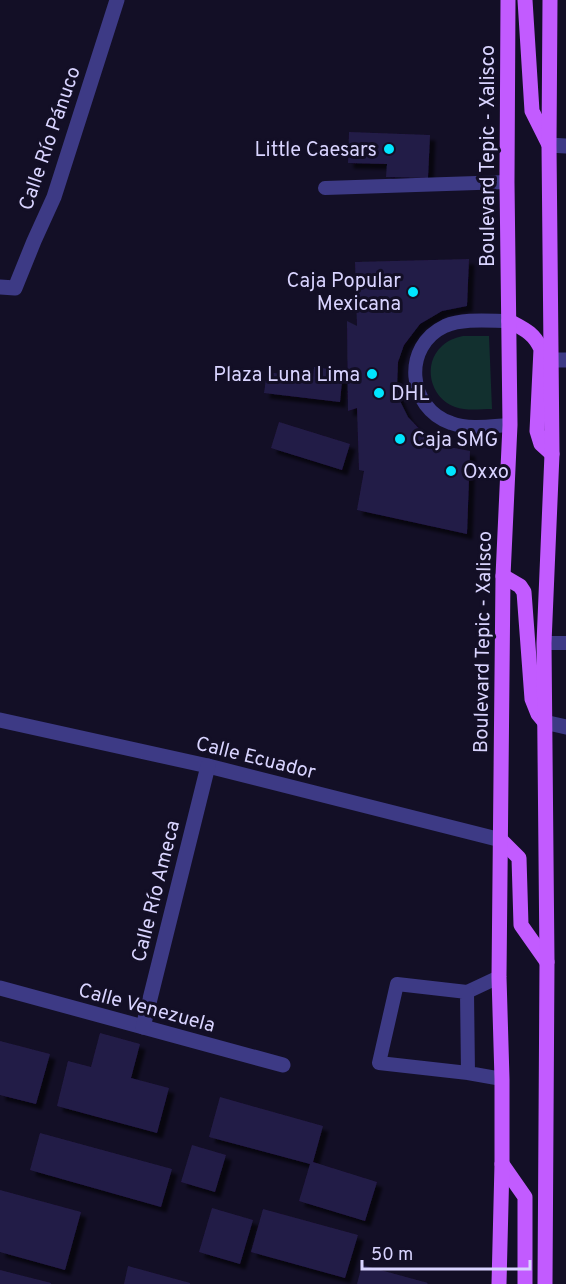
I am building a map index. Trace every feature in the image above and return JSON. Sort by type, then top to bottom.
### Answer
[{"type":"main road","name":"Boulevard Tepic - Xalisco","points":[[499,1284],[502,1164],[499,977],[503,576],[510,425],[507,182],[508,0]]},
{"type":"main road","points":[[525,0],[532,111],[549,145]]},
{"type":"main road","points":[[545,1284],[547,962],[544,643],[552,454],[559,360],[549,145],[550,0]]},
{"type":"main road","points":[[509,321],[528,331],[537,340],[541,349],[537,431],[541,444],[552,454]]},
{"type":"main road","points":[[503,576],[520,586],[524,592],[532,699],[544,722]]},
{"type":"main road","points":[[501,840],[519,858],[520,925],[547,962]]},
{"type":"main road","points":[[502,1164],[525,1197],[525,1284]]},
{"type":"street","name":"Calle Río Pánuco","points":[[7,288],[54,197],[117,0]]},
{"type":"street","points":[[549,145],[566,146]]},
{"type":"street","name":"Calle Ecuador","points":[[0,720],[208,766],[501,840]]},
{"type":"street","points":[[544,722],[566,727]]},
{"type":"street","name":"Calle Río Ameca","points":[[143,1027],[208,766]]},
{"type":"street","name":"Calle Venezuela","points":[[0,988],[283,1065]]},
{"type":"lane","points":[[326,188],[507,182]]},
{"type":"lane","points":[[509,321],[462,322],[444,326],[430,337],[420,351],[415,368],[419,394],[435,415],[451,424],[510,425]]},
{"type":"lane","points":[[544,643],[566,643]]},
{"type":"lane","points":[[499,977],[467,992],[397,984],[380,1064],[502,1079]]},
{"type":"lane","points":[[467,992],[468,1074]]},
{"type":"green space","points":[[463,336],[489,336],[492,409],[455,407],[446,403],[435,388],[431,371],[436,353],[447,342]]},
{"type":"building","name":"Little Caesars","points":[[349,132],[430,135],[428,178],[386,177],[387,164],[348,163]]},
{"type":"building","name":"Plaza Luna Lima","points":[[469,259],[467,306],[442,311],[420,324],[404,345],[398,362],[397,387],[400,401],[408,417],[428,438],[444,446],[470,451],[467,534],[357,510],[364,471],[359,470],[357,408],[348,411],[347,321],[357,326],[355,262]]},
{"type":"building","points":[[314,367],[343,371],[340,402],[264,393],[267,372],[313,378]]},
{"type":"building","points":[[279,422],[350,444],[342,470],[271,448]]},
{"type":"building","points":[[100,1033],[140,1044],[131,1078],[169,1088],[157,1133],[57,1106],[68,1061],[91,1067]]},
{"type":"building","points":[[0,1041],[50,1054],[36,1104],[0,1095]]},
{"type":"building","points":[[220,1097],[323,1126],[313,1162],[377,1182],[365,1221],[299,1201],[310,1164],[209,1137]]},
{"type":"building","points":[[40,1133],[172,1169],[161,1207],[30,1170]]},
{"type":"building","points":[[192,1145],[226,1155],[215,1192],[181,1182]]},
{"type":"building","points":[[0,1190],[81,1212],[65,1270],[0,1252]]},
{"type":"building","points":[[212,1208],[253,1220],[240,1264],[199,1252]]},
{"type":"building","points":[[263,1209],[358,1235],[345,1278],[251,1252]]},
{"type":"building","points":[[362,1265],[428,1283],[357,1284]]},
{"type":"building","points":[[128,1266],[190,1283],[190,1284],[124,1284]]},
{"type":"building","points":[[0,1270],[51,1283],[51,1284],[0,1284]]},
{"type":"place","name":"Little Caesars","points":[[389,149]]},
{"type":"place","name":"Caja Popular Mexicana","points":[[413,292]]},
{"type":"place","name":"Plaza Luna Lima","points":[[372,374]]},
{"type":"place","name":"DHL","points":[[379,393]]},
{"type":"place","name":"Caja SMG","points":[[400,439]]},
{"type":"place","name":"Oxxo","points":[[451,471]]}]
